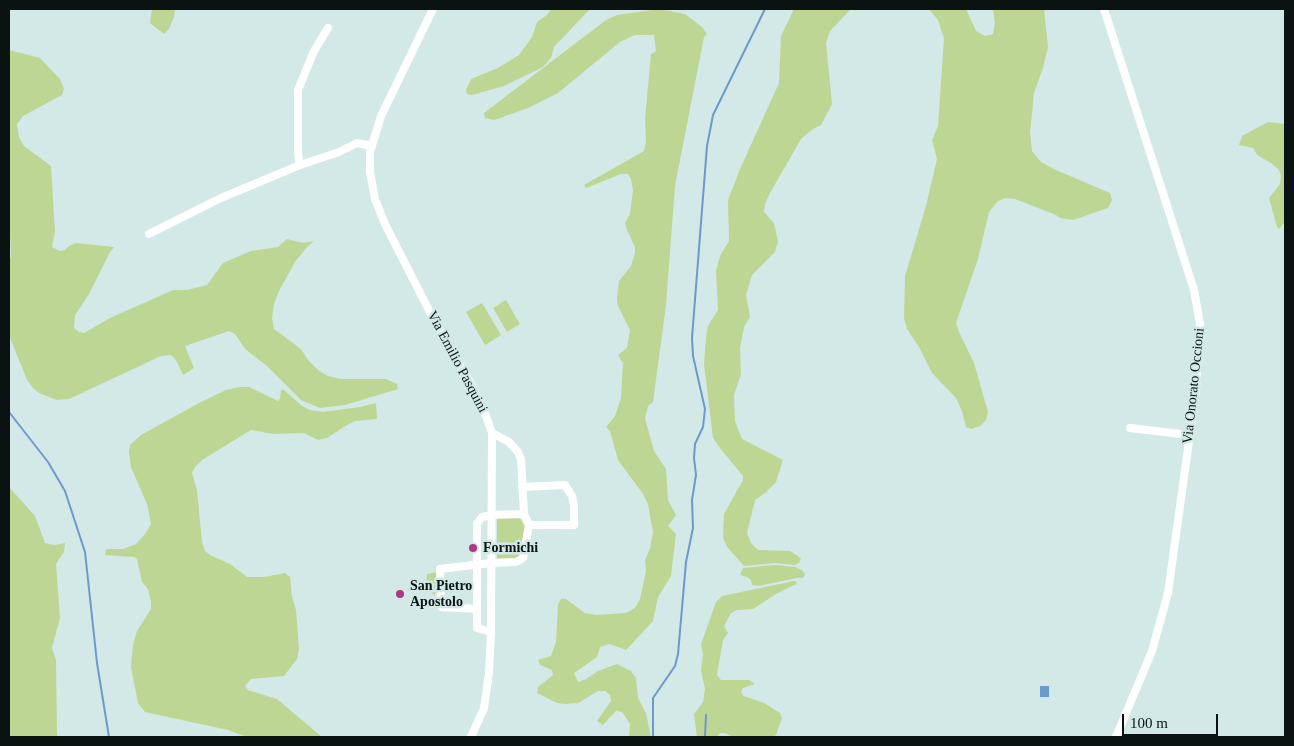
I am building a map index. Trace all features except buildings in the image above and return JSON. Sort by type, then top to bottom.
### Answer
[{"type":"street","name":"Via Emilio Pasquini","points":[[433,9],[383,111],[372,146],[370,163],[371,180],[378,209],[436,324],[470,382],[492,433],[491,632],[487,695],[479,721],[470,737]]},
{"type":"street","name":"Via Onorato Occioni","points":[[1104,9],[1198,303],[1200,324],[1200,347],[1190,434],[1165,608],[1152,651],[1116,737]]},
{"type":"street","points":[[300,165],[298,90],[314,51],[328,28]]},
{"type":"street","points":[[149,234],[221,198],[300,165],[338,152],[357,143],[372,146]]},
{"type":"street","points":[[1130,428],[1190,434]]},
{"type":"street","points":[[476,609],[441,608],[440,568],[516,562],[523,558],[530,525],[524,514],[521,459],[518,452],[509,442],[492,433]]},
{"type":"street","points":[[522,487],[565,485],[572,496],[574,505],[574,525],[530,525]]},
{"type":"street","points":[[491,632],[477,628],[477,524],[482,518],[491,515],[524,514]]},
{"type":"green space","points":[[152,9],[175,9],[169,29],[164,34],[150,23]]},
{"type":"green space","points":[[551,9],[590,9],[554,47],[551,58],[543,67],[504,86],[472,95],[467,94],[466,90],[471,79],[498,68],[519,55],[532,37],[537,22],[547,15]]},
{"type":"green space","points":[[659,9],[685,14],[702,27],[707,34],[704,37],[675,186],[666,305],[653,402],[648,406],[645,418],[654,451],[666,469],[668,500],[676,515],[668,526],[676,534],[671,576],[658,597],[653,621],[626,650],[609,644],[600,647],[597,657],[574,673],[578,682],[598,671],[617,664],[631,671],[636,678],[638,698],[646,713],[651,737],[629,737],[630,724],[623,713],[617,710],[603,725],[597,721],[611,701],[610,695],[605,691],[598,691],[578,703],[565,704],[557,703],[537,693],[538,687],[553,675],[552,670],[540,665],[538,660],[551,656],[556,642],[558,604],[561,599],[566,599],[585,613],[596,615],[626,613],[635,608],[640,599],[646,571],[645,560],[650,549],[653,532],[648,504],[643,494],[618,460],[610,431],[606,427],[615,416],[621,398],[623,363],[618,355],[627,348],[630,330],[618,306],[617,298],[619,281],[631,266],[635,253],[635,247],[625,223],[630,214],[633,190],[628,174],[621,174],[586,188],[584,185],[644,151],[651,54],[656,51],[654,35],[635,35],[620,42],[558,93],[528,108],[494,120],[485,118],[484,113],[606,20],[617,15]]},
{"type":"green space","points":[[794,9],[851,9],[830,31],[826,43],[832,104],[821,125],[801,139],[765,204],[764,212],[774,223],[778,242],[775,252],[752,275],[746,295],[750,317],[744,327],[740,348],[741,374],[734,395],[735,421],[742,439],[783,460],[776,482],[755,500],[747,533],[751,543],[758,550],[790,551],[801,558],[799,563],[795,565],[774,563],[744,566],[728,548],[723,538],[724,514],[743,480],[743,476],[713,438],[704,364],[706,337],[708,326],[718,310],[716,271],[720,256],[729,241],[728,200],[779,83],[781,36]]},
{"type":"green space","points":[[929,9],[966,9],[976,31],[985,36],[993,34],[995,24],[993,9],[1044,9],[1048,47],[1034,93],[1030,133],[1032,151],[1041,162],[1110,193],[1112,200],[1108,208],[1073,220],[1060,218],[1015,199],[1006,198],[998,201],[989,212],[978,259],[956,323],[974,363],[988,412],[986,420],[980,426],[971,429],[966,427],[956,398],[932,373],[919,347],[907,329],[904,318],[905,276],[926,206],[937,159],[932,140],[938,126],[944,38],[938,20]]},
{"type":"green space","points":[[9,50],[40,58],[60,79],[64,89],[62,95],[23,116],[17,124],[19,137],[24,146],[51,166],[55,233],[52,247],[60,251],[76,243],[114,247],[89,294],[75,315],[74,328],[84,333],[110,318],[173,290],[187,290],[207,285],[223,263],[251,251],[278,247],[287,239],[303,243],[314,241],[295,262],[279,291],[274,304],[272,318],[274,329],[301,349],[318,370],[328,376],[341,379],[386,379],[397,384],[398,389],[345,405],[320,408],[301,400],[267,366],[245,349],[235,334],[229,331],[185,346],[194,368],[183,375],[176,360],[171,355],[161,356],[69,399],[57,400],[39,393],[33,388],[27,380],[9,335],[9,260],[11,257],[9,208]]},
{"type":"green space","points":[[1268,122],[1285,124],[1285,222],[1279,229],[1269,198],[1280,184],[1281,176],[1279,170],[1257,155],[1253,148],[1239,145],[1242,136]]},
{"type":"green space","points":[[506,300],[520,324],[507,332],[493,308]]},
{"type":"green space","points":[[482,303],[501,335],[485,345],[466,312]]},
{"type":"green space","points":[[249,387],[278,401],[281,390],[284,390],[302,406],[310,410],[323,412],[376,403],[377,419],[355,421],[327,438],[318,440],[304,433],[273,434],[251,430],[202,460],[192,473],[197,490],[202,542],[205,551],[230,564],[247,577],[264,577],[285,573],[290,577],[292,597],[296,610],[299,649],[297,659],[284,676],[251,679],[245,686],[248,690],[277,699],[322,737],[247,737],[228,730],[145,712],[138,703],[131,667],[133,645],[137,631],[151,609],[151,601],[148,589],[142,582],[137,559],[134,557],[105,555],[106,549],[123,549],[136,544],[151,524],[147,504],[131,467],[130,445],[141,435],[199,403],[226,390]]},
{"type":"green space","points":[[9,487],[35,516],[45,543],[55,545],[65,543],[64,552],[56,564],[60,618],[52,648],[56,660],[57,735],[59,737],[9,737]]},
{"type":"green space","points":[[497,518],[520,518],[525,527],[520,554],[516,559],[497,561]]},
{"type":"green space","points":[[775,565],[795,567],[803,571],[805,575],[803,578],[758,586],[752,585],[751,580],[740,575],[743,568]]},
{"type":"green space","points":[[437,572],[435,596],[426,588],[427,574]]},
{"type":"green space","points":[[794,581],[797,582],[796,584],[753,609],[737,610],[731,613],[724,626],[728,633],[723,640],[717,675],[721,680],[749,680],[755,684],[743,688],[742,694],[764,703],[780,713],[782,718],[776,735],[773,737],[734,737],[720,733],[717,737],[697,737],[694,714],[703,702],[705,689],[701,670],[703,654],[701,644],[716,602],[722,596]]},
{"type":"water","points":[[1040,686],[1049,686],[1049,697],[1040,697]]},
{"type":"waterway","points":[[653,737],[653,698],[675,666],[678,654],[686,562],[693,528],[692,500],[696,475],[695,444],[703,427],[705,409],[693,356],[692,338],[707,146],[713,115],[765,9]]},
{"type":"waterway","points":[[9,412],[48,462],[65,491],[85,552],[97,663],[109,737]]},
{"type":"waterway","points":[[705,737],[706,715]]},
{"type":"place","name":"Formichi","points":[[473,548]]},
{"type":"place","name":"San Pietro Apostolo","points":[[400,594]]}]
